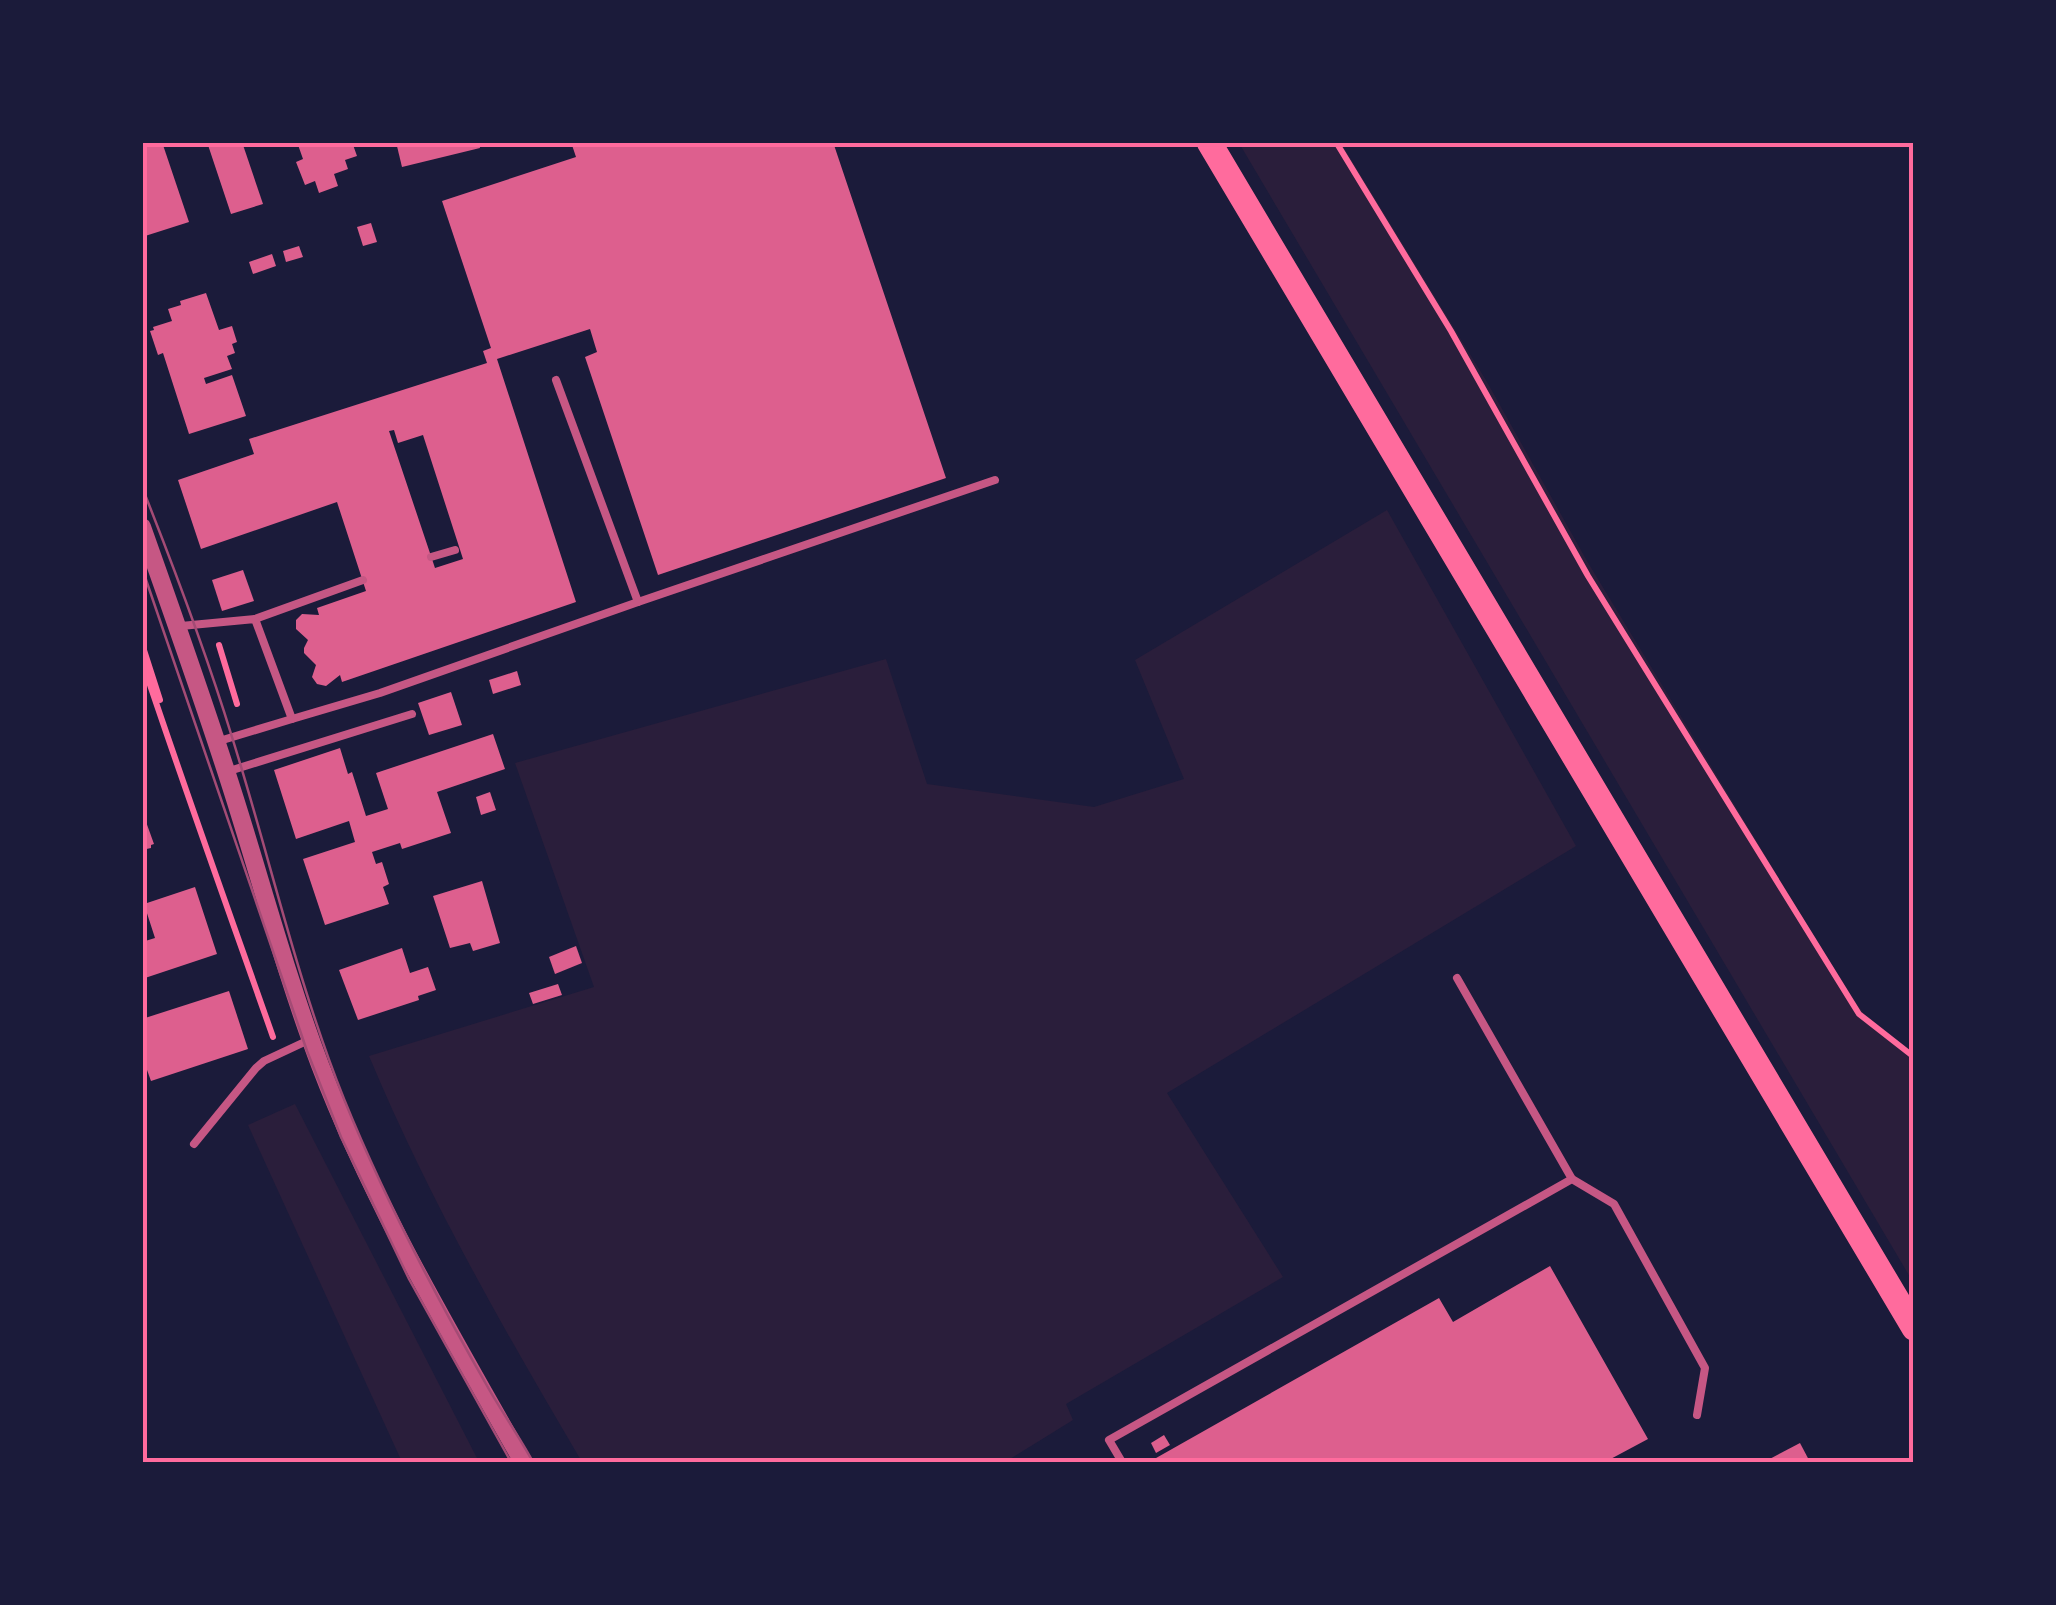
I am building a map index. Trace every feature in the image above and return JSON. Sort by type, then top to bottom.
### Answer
[{"type":"main road","points":[[1209,142],[1914,1328]]},
{"type":"street","points":[[142,526],[226,772],[292,986],[342,1116],[386,1212],[524,1462]]},
{"type":"lane","points":[[556,380],[638,602]]},
{"type":"lane","points":[[216,742],[380,693],[995,480]]},
{"type":"lane","points":[[432,557],[455,550]]},
{"type":"lane","points":[[177,626],[256,619],[363,580]]},
{"type":"lane","points":[[256,619],[292,719]]},
{"type":"lane","points":[[226,772],[412,714]]},
{"type":"lane","points":[[1456,978],[1572,1179],[1614,1204],[1705,1368],[1697,1415]]},
{"type":"lane","points":[[194,1144],[256,1068],[311,1039]]},
{"type":"lane","points":[[1122,1462],[1109,1440],[1572,1179]]},
{"type":"path","points":[[1336,142],[1451,331],[1588,576],[1859,1014],[1914,1057]]},
{"type":"path","points":[[142,644],[162,705]]},
{"type":"path","points":[[219,645],[237,704]]},
{"type":"path","points":[[142,661],[279,1054]]},
{"type":"shaded area","points":[[1239,143],[1341,143],[1487,382],[1587,561],[1846,989],[1876,1030],[1913,1060],[1913,1282]]},
{"type":"shaded area","points":[[1387,510],[1576,846],[1167,1093],[1283,1277],[1066,1404],[1073,1420],[1005,1462],[582,1462],[468,1262],[369,1056],[594,987],[515,763],[886,659],[927,784],[1094,807],[1184,779],[1135,660]]},
{"type":"shaded area","points":[[295,1104],[479,1462],[402,1462],[248,1125]]},
{"type":"building","points":[[142,142],[162,142],[189,222],[142,237]]},
{"type":"building","points":[[207,142],[242,142],[263,204],[231,214]]},
{"type":"building","points":[[297,142],[352,142],[357,156],[345,160],[348,169],[334,174],[338,186],[319,193],[315,181],[305,185],[296,162],[303,159]]},
{"type":"building","points":[[396,142],[479,142],[480,148],[402,167]]},
{"type":"building","points":[[571,142],[833,142],[946,478],[658,575],[585,357],[597,352],[590,329],[497,359],[576,602],[342,682],[340,675],[326,686],[317,684],[312,677],[316,665],[304,653],[308,640],[296,629],[296,620],[302,614],[319,615],[317,608],[366,591],[337,502],[201,549],[178,480],[254,454],[249,439],[487,363],[483,351],[491,348],[442,201],[576,157]],"holes":[[[394,430],[398,443],[423,435],[463,559],[435,568],[389,431]]]},
{"type":"building","points":[[371,223],[377,242],[363,246],[357,227]]},
{"type":"building","points":[[299,246],[303,257],[286,262],[283,251]]},
{"type":"building","points":[[272,254],[276,266],[253,274],[249,262]]},
{"type":"building","points":[[206,293],[219,330],[232,326],[237,342],[232,344],[235,353],[227,356],[232,369],[204,378],[206,384],[232,375],[246,416],[189,434],[163,353],[158,355],[150,331],[172,321],[168,309]]},
{"type":"building","points":[[243,570],[254,601],[222,611],[212,580]]},
{"type":"building","points":[[517,671],[521,685],[493,694],[489,680]]},
{"type":"building","points":[[451,692],[462,725],[429,735],[418,703]]},
{"type":"building","points":[[493,734],[505,769],[437,792],[451,833],[402,849],[400,843],[372,852],[376,864],[382,862],[389,884],[383,887],[389,904],[325,925],[303,859],[355,842],[349,821],[296,839],[274,770],[340,748],[366,816],[388,809],[376,773]]},
{"type":"building","points":[[490,792],[496,810],[481,815],[476,797]]},
{"type":"building","points":[[145,819],[154,844],[142,850],[142,820]]},
{"type":"building","points":[[482,881],[500,943],[473,951],[470,943],[450,948],[433,896]]},
{"type":"building","points":[[195,887],[217,954],[142,979],[142,942],[155,938],[144,904]]},
{"type":"building","points":[[576,946],[582,963],[555,974],[549,957]]},
{"type":"building","points":[[402,948],[410,973],[428,967],[436,990],[418,996],[419,1000],[358,1020],[339,970]]},
{"type":"building","points":[[558,984],[562,995],[533,1004],[529,993]]},
{"type":"building","points":[[229,991],[248,1049],[151,1081],[142,1056],[142,1019]]},
{"type":"building","points":[[1550,1266],[1648,1439],[1605,1462],[1149,1462],[1439,1298],[1453,1322]]},
{"type":"building","points":[[1164,1435],[1170,1445],[1156,1453],[1151,1443]]},
{"type":"building","points":[[1800,1443],[1810,1462],[1764,1462]]},
{"type":"tram line","points":[[142,487],[222,705],[298,965],[344,1099],[431,1284],[533,1462]]},
{"type":"tram line","points":[[142,568],[307,1051],[341,1137],[409,1279],[511,1462]]}]
